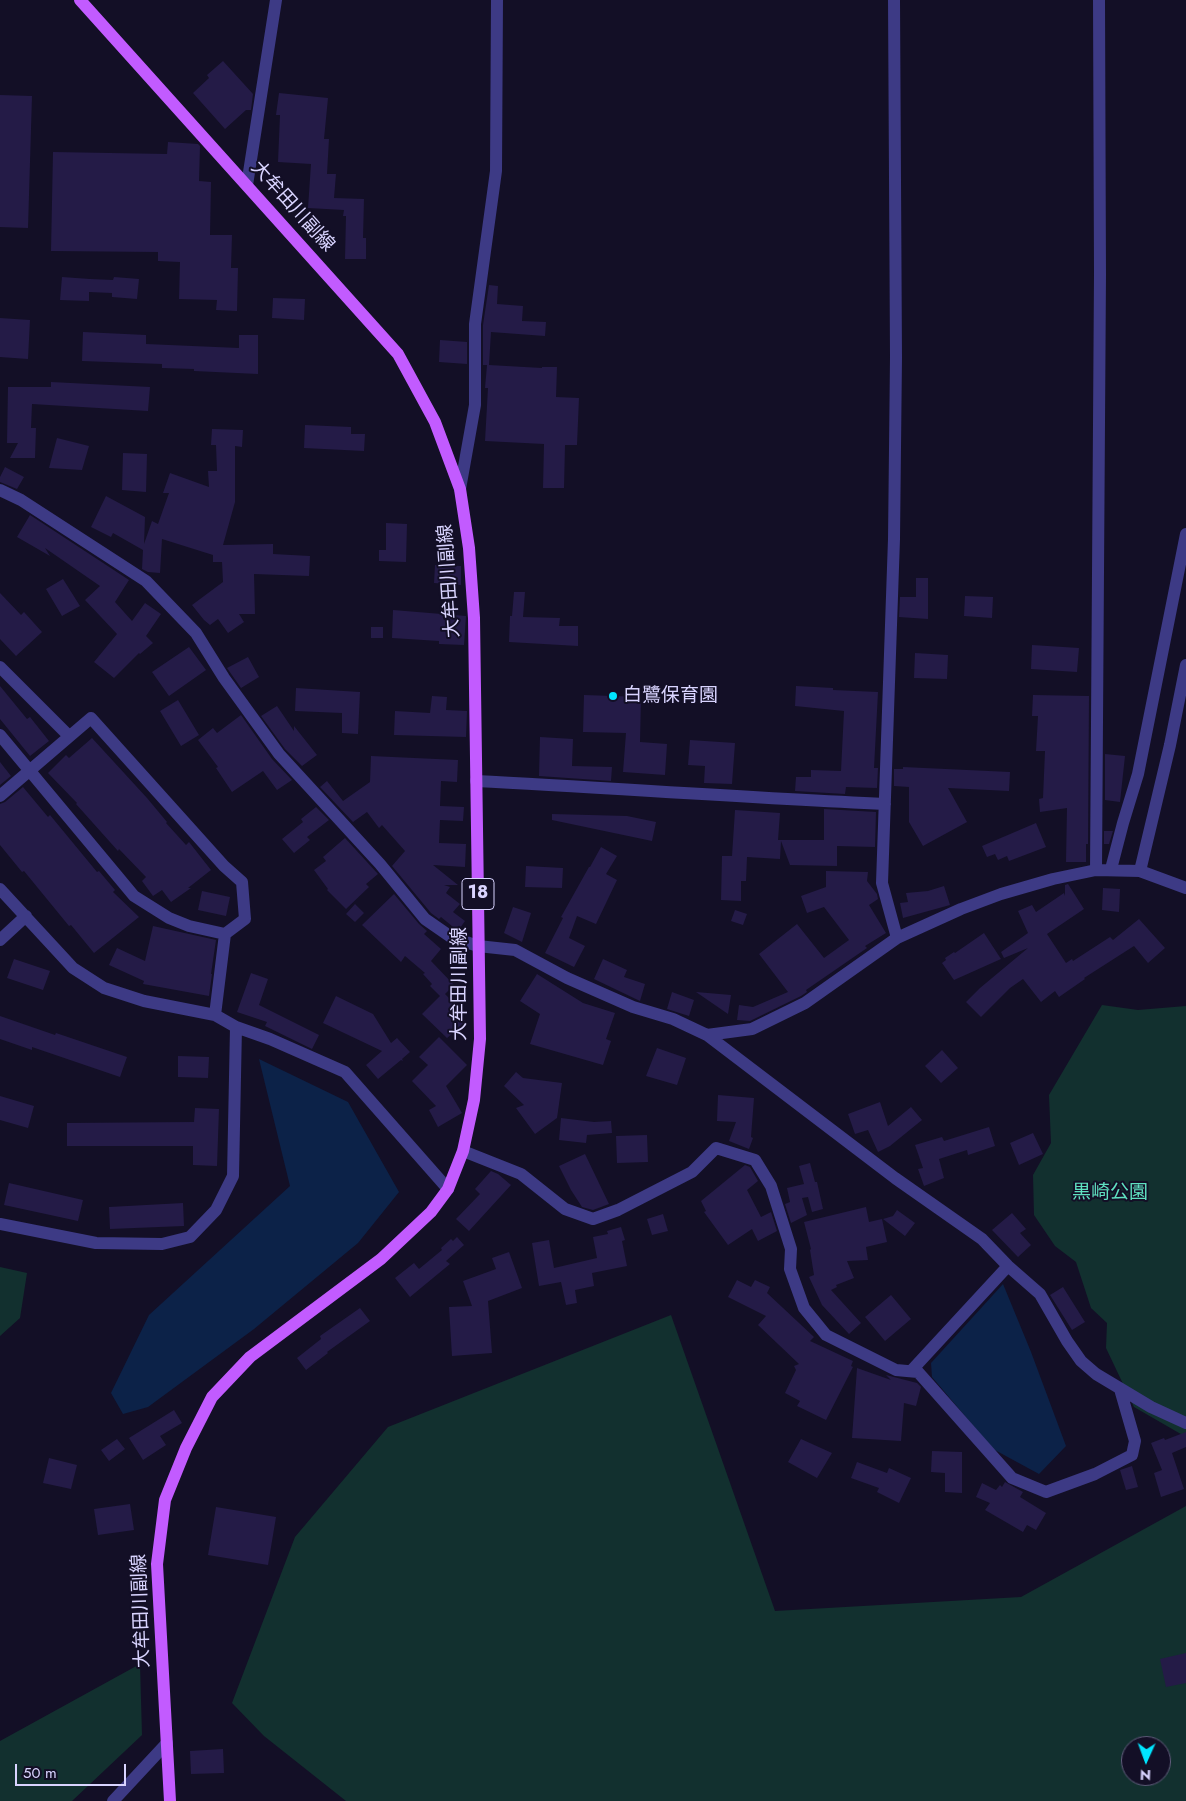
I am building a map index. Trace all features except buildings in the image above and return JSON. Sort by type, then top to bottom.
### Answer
[{"type":"main road","name":"大牟田川副線","points":[[80,0],[398,354],[435,422],[460,489],[469,548],[474,618],[480,1039],[474,1100],[462,1151],[448,1189],[431,1212],[380,1259],[250,1356],[212,1397],[186,1448],[165,1500],[157,1564],[170,1795]]},
{"type":"street","points":[[247,185],[276,0]]},
{"type":"street","points":[[460,489],[475,404],[475,324],[496,171],[498,0]]},
{"type":"street","points":[[894,0],[896,357],[894,549],[882,883],[897,938]]},
{"type":"street","points":[[1096,870],[1100,274],[1098,154],[1099,0]]},
{"type":"street","points":[[0,490],[21,500],[146,581],[196,634],[224,678],[279,754],[380,864],[425,918],[451,936],[478,946],[515,950],[567,978],[633,1007],[673,1019],[707,1035],[895,1178],[982,1239],[1008,1266],[1040,1294],[1067,1341],[1081,1361],[1096,1374],[1151,1407],[1186,1423]]},
{"type":"street","points":[[1111,869],[1138,774],[1186,534]]},
{"type":"street","points":[[1140,871],[1170,745],[1186,665]]},
{"type":"street","points":[[0,667],[68,736]]},
{"type":"street","points":[[0,796],[91,718],[224,866],[242,882],[245,919],[225,934],[215,1015]]},
{"type":"street","points":[[0,735],[134,896],[169,918],[189,926],[225,934]]},
{"type":"street","points":[[476,781],[885,804]]},
{"type":"street","points":[[707,1035],[752,1029],[805,1003],[897,938],[961,909],[1001,894],[1053,879],[1096,870],[1111,869],[1140,871],[1183,884]]},
{"type":"street","points":[[0,888],[73,968],[104,988],[144,1001],[215,1015],[236,1027],[270,1039],[345,1072],[448,1189]]},
{"type":"street","points":[[0,940],[26,916]]},
{"type":"street","points":[[0,1224],[96,1243],[162,1244],[190,1237],[216,1210],[233,1176],[236,1027]]},
{"type":"street","points":[[462,1151],[521,1174],[564,1209],[593,1219],[618,1210],[692,1172],[716,1148],[755,1160],[771,1186],[791,1249],[790,1269],[804,1308],[826,1335],[896,1370],[918,1372],[1012,1478],[1046,1492],[1095,1474],[1132,1455],[1134,1441],[1120,1389]]},
{"type":"street","points":[[911,1372],[1008,1266]]},
{"type":"street","points":[[113,1801],[167,1743]]},
{"type":"street","points":[[161,1801],[170,1795]]},
{"type":"green space","name":"黒崎公園","points":[[1102,1005],[1138,1010],[1186,1006],[1186,1437],[1134,1407],[1106,1348],[1107,1323],[1091,1308],[1076,1262],[1055,1246],[1034,1215],[1033,1175],[1051,1143],[1049,1095]]},
{"type":"green space","points":[[0,1267],[27,1273],[20,1318],[0,1336]]},
{"type":"green space","points":[[671,1315],[775,1611],[1021,1597],[1186,1506],[1186,1801],[346,1801],[264,1736],[232,1703],[295,1537],[388,1427]]},
{"type":"green space","points":[[140,1664],[142,1735],[72,1801],[0,1801],[0,1741]]},
{"type":"water","points":[[259,1059],[348,1102],[399,1192],[358,1243],[254,1329],[148,1407],[123,1414],[111,1393],[149,1315],[290,1186]]},
{"type":"water","points":[[1003,1284],[1066,1446],[1039,1474],[993,1449],[932,1377],[931,1363]]},
{"type":"place","name":"白鷺保育園","points":[[613,696]]}]
